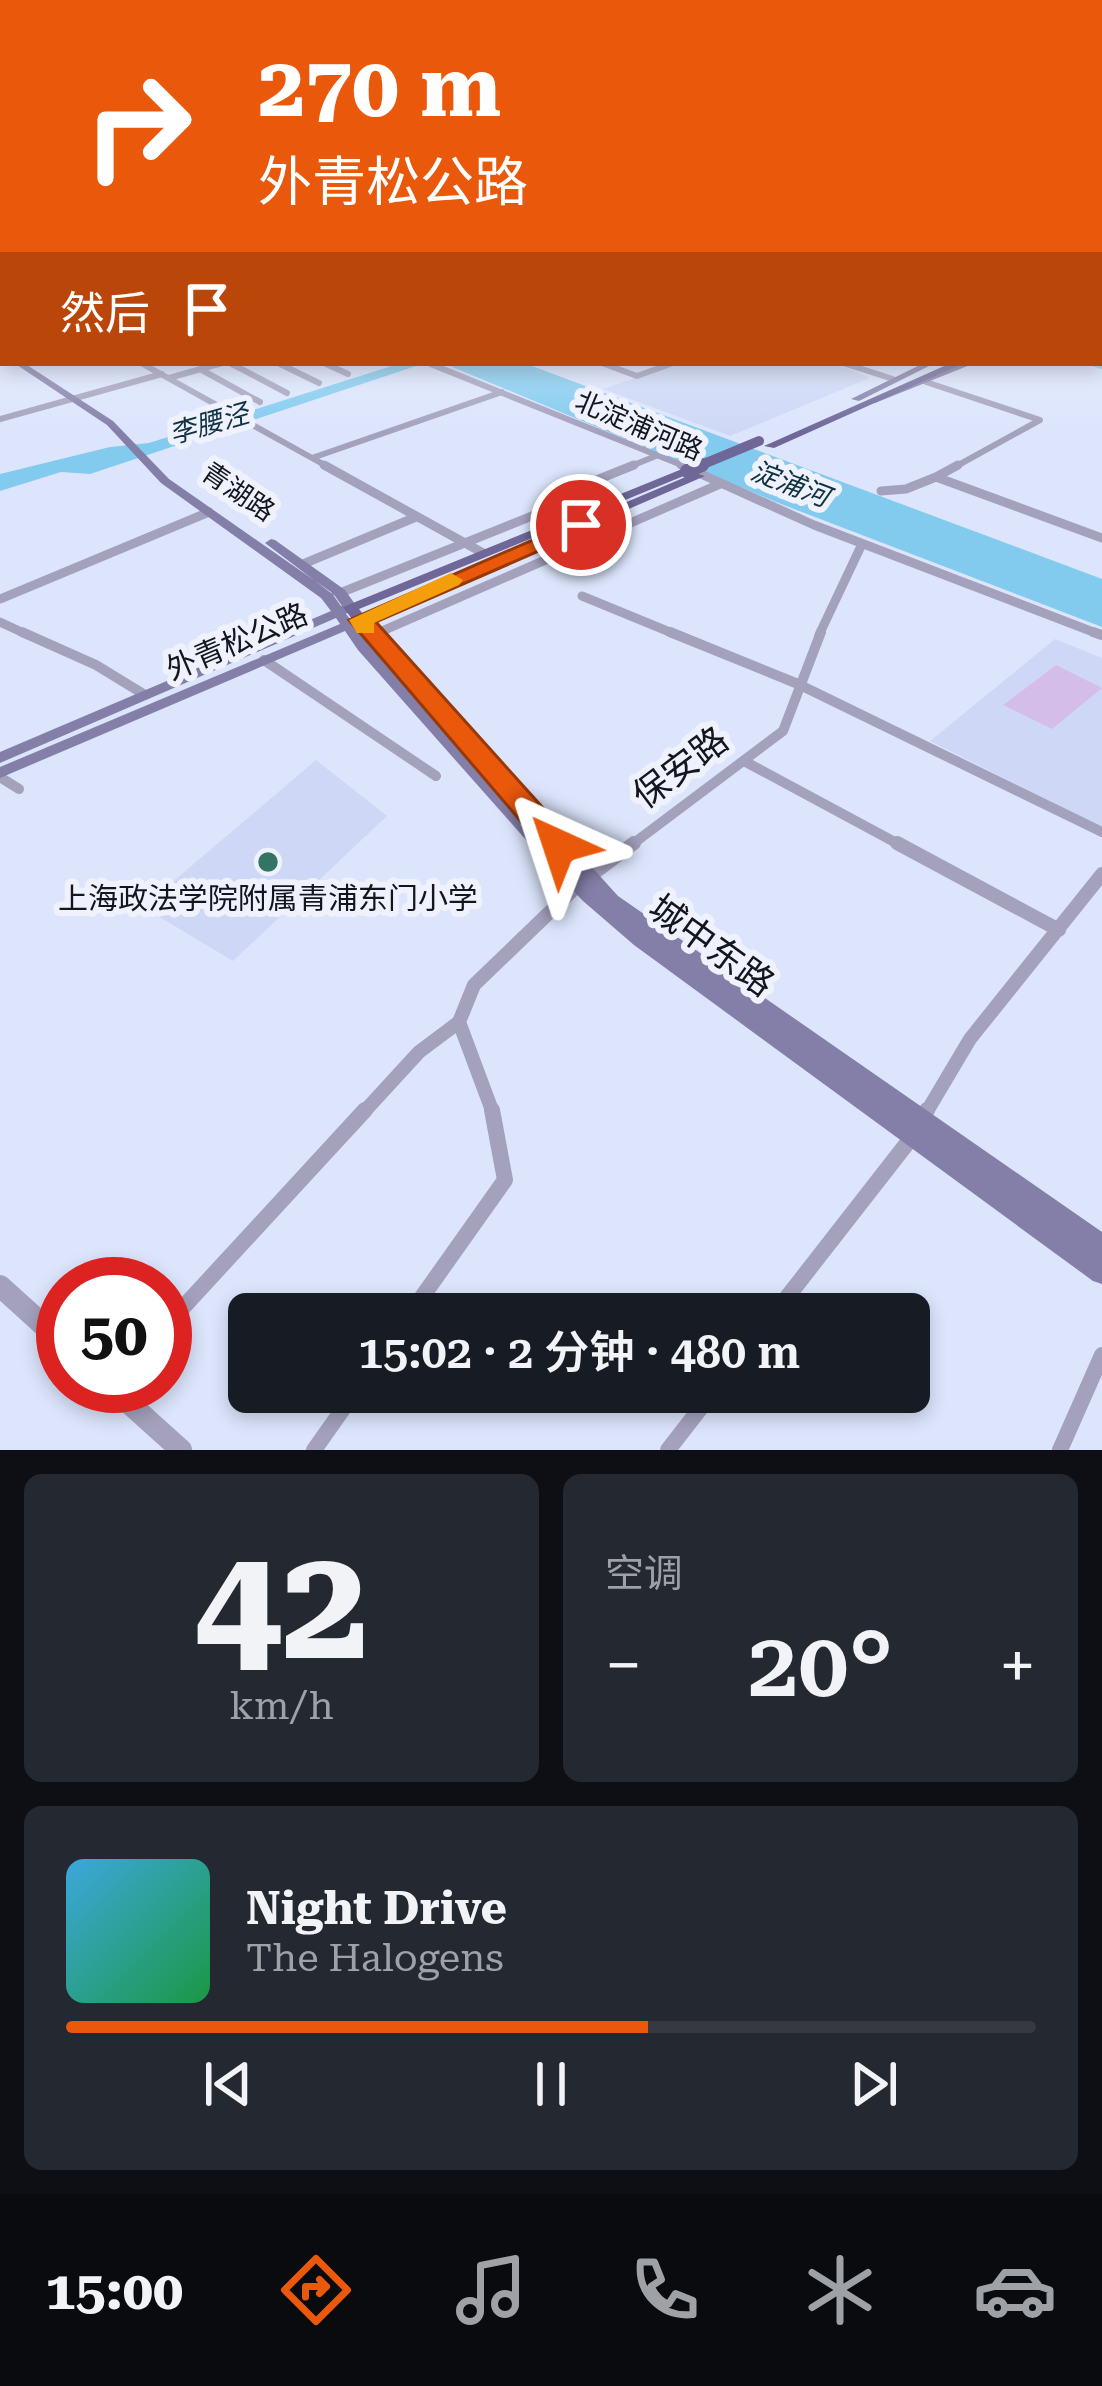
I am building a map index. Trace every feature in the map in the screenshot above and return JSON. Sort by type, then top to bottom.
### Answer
[{"type":"main road","name":"青湖路","points":[[24,366],[80,398]]},
{"type":"main road","name":"青湖路","points":[[34,366],[176,479],[303,564],[353,619]]},
{"type":"main road","points":[[860,402],[896,377],[924,366]]},
{"type":"main road","name":"外青松公路","points":[[0,775],[938,366]]},
{"type":"main road","name":"外青松公路","points":[[860,402],[951,366]]},
{"type":"main road","points":[[860,402],[964,366]]},
{"type":"main road","name":"青湖路","points":[[140,450],[165,481],[353,619]]},
{"type":"main road","name":"外青松公路","points":[[0,758],[145,695],[353,619],[483,553],[693,474]]},
{"type":"main road","name":"城中东路","points":[[353,619],[583,881],[641,940],[1102,1246]]},
{"type":"main road","name":"城中东路","points":[[918,1127],[1102,1272]]},
{"type":"street","points":[[147,366],[483,553]]},
{"type":"street","points":[[0,419],[204,366],[260,402]]},
{"type":"street","points":[[232,366],[287,393]]},
{"type":"street","points":[[284,366],[320,383]]},
{"type":"street","points":[[331,366],[349,374]]},
{"type":"street","name":"北淀浦河路","points":[[436,366],[862,544],[1102,634]]},
{"type":"street","points":[[610,366],[637,376],[665,366]]},
{"type":"street","points":[[854,366],[896,377]]},
{"type":"street","points":[[868,366],[896,377]]},
{"type":"street","points":[[881,491],[906,489],[936,477],[1040,420],[926,382]]},
{"type":"street","points":[[312,458],[502,392]]},
{"type":"street","points":[[353,619],[464,542],[542,512],[549,499],[658,456]]},
{"type":"street","points":[[936,477],[1102,538]]},
{"type":"street","points":[[353,619],[720,484]]},
{"type":"street","points":[[0,599],[209,512]]},
{"type":"street","points":[[303,564],[417,516]]},
{"type":"street","name":"保安路","points":[[459,1022],[473,985],[583,881],[783,731],[798,684],[862,544]]},
{"type":"street","points":[[582,596],[798,684],[1102,832]]},
{"type":"street","points":[[0,622],[96,665],[145,695]]},
{"type":"street","points":[[264,660],[436,776]]},
{"type":"street","points":[[744,761],[1059,931]]},
{"type":"street","points":[[0,775],[19,789]]},
{"type":"street","points":[[790,1293],[918,1127],[970,1039],[1102,874]]},
{"type":"street","points":[[192,1298],[419,1052],[459,1022],[495,1118],[505,1180],[425,1293]]},
{"type":"street","points":[[0,1286],[36,1319]]},
{"type":"street","points":[[1060,1450],[1102,1354]]},
{"type":"street","points":[[140,1413],[181,1450]]},
{"type":"street","points":[[314,1450],[340,1413]]},
{"type":"street","points":[[668,1450],[697,1413]]},
{"type":"shaded area","points":[[670,366],[841,366],[870,378],[730,436],[603,389]]},
{"type":"shaded area","points":[[1055,639],[1102,658],[1102,827],[930,741]]},
{"type":"shaded area","points":[[1056,665],[1102,688],[1052,729],[1003,705]]},
{"type":"shaded area","name":"上海政法学院附属青浦东门小学","points":[[316,760],[387,816],[233,961],[143,907]]},
{"type":"water","name":"李腰泾","points":[[392,366],[416,366],[90,474],[61,472],[0,491],[0,474],[110,447],[149,443]]},
{"type":"water","name":"淀浦河","points":[[450,366],[532,366],[1102,579],[1102,627],[781,504]]},
{"type":"slow traffic","points":[[365,628],[361,620],[451,580]]},
{"type":"place","name":"上海政法学院附属青浦东门小学","points":[[268,862]]},
{"type":"route","points":[[559,846],[370,636],[361,620],[581,525]]}]
